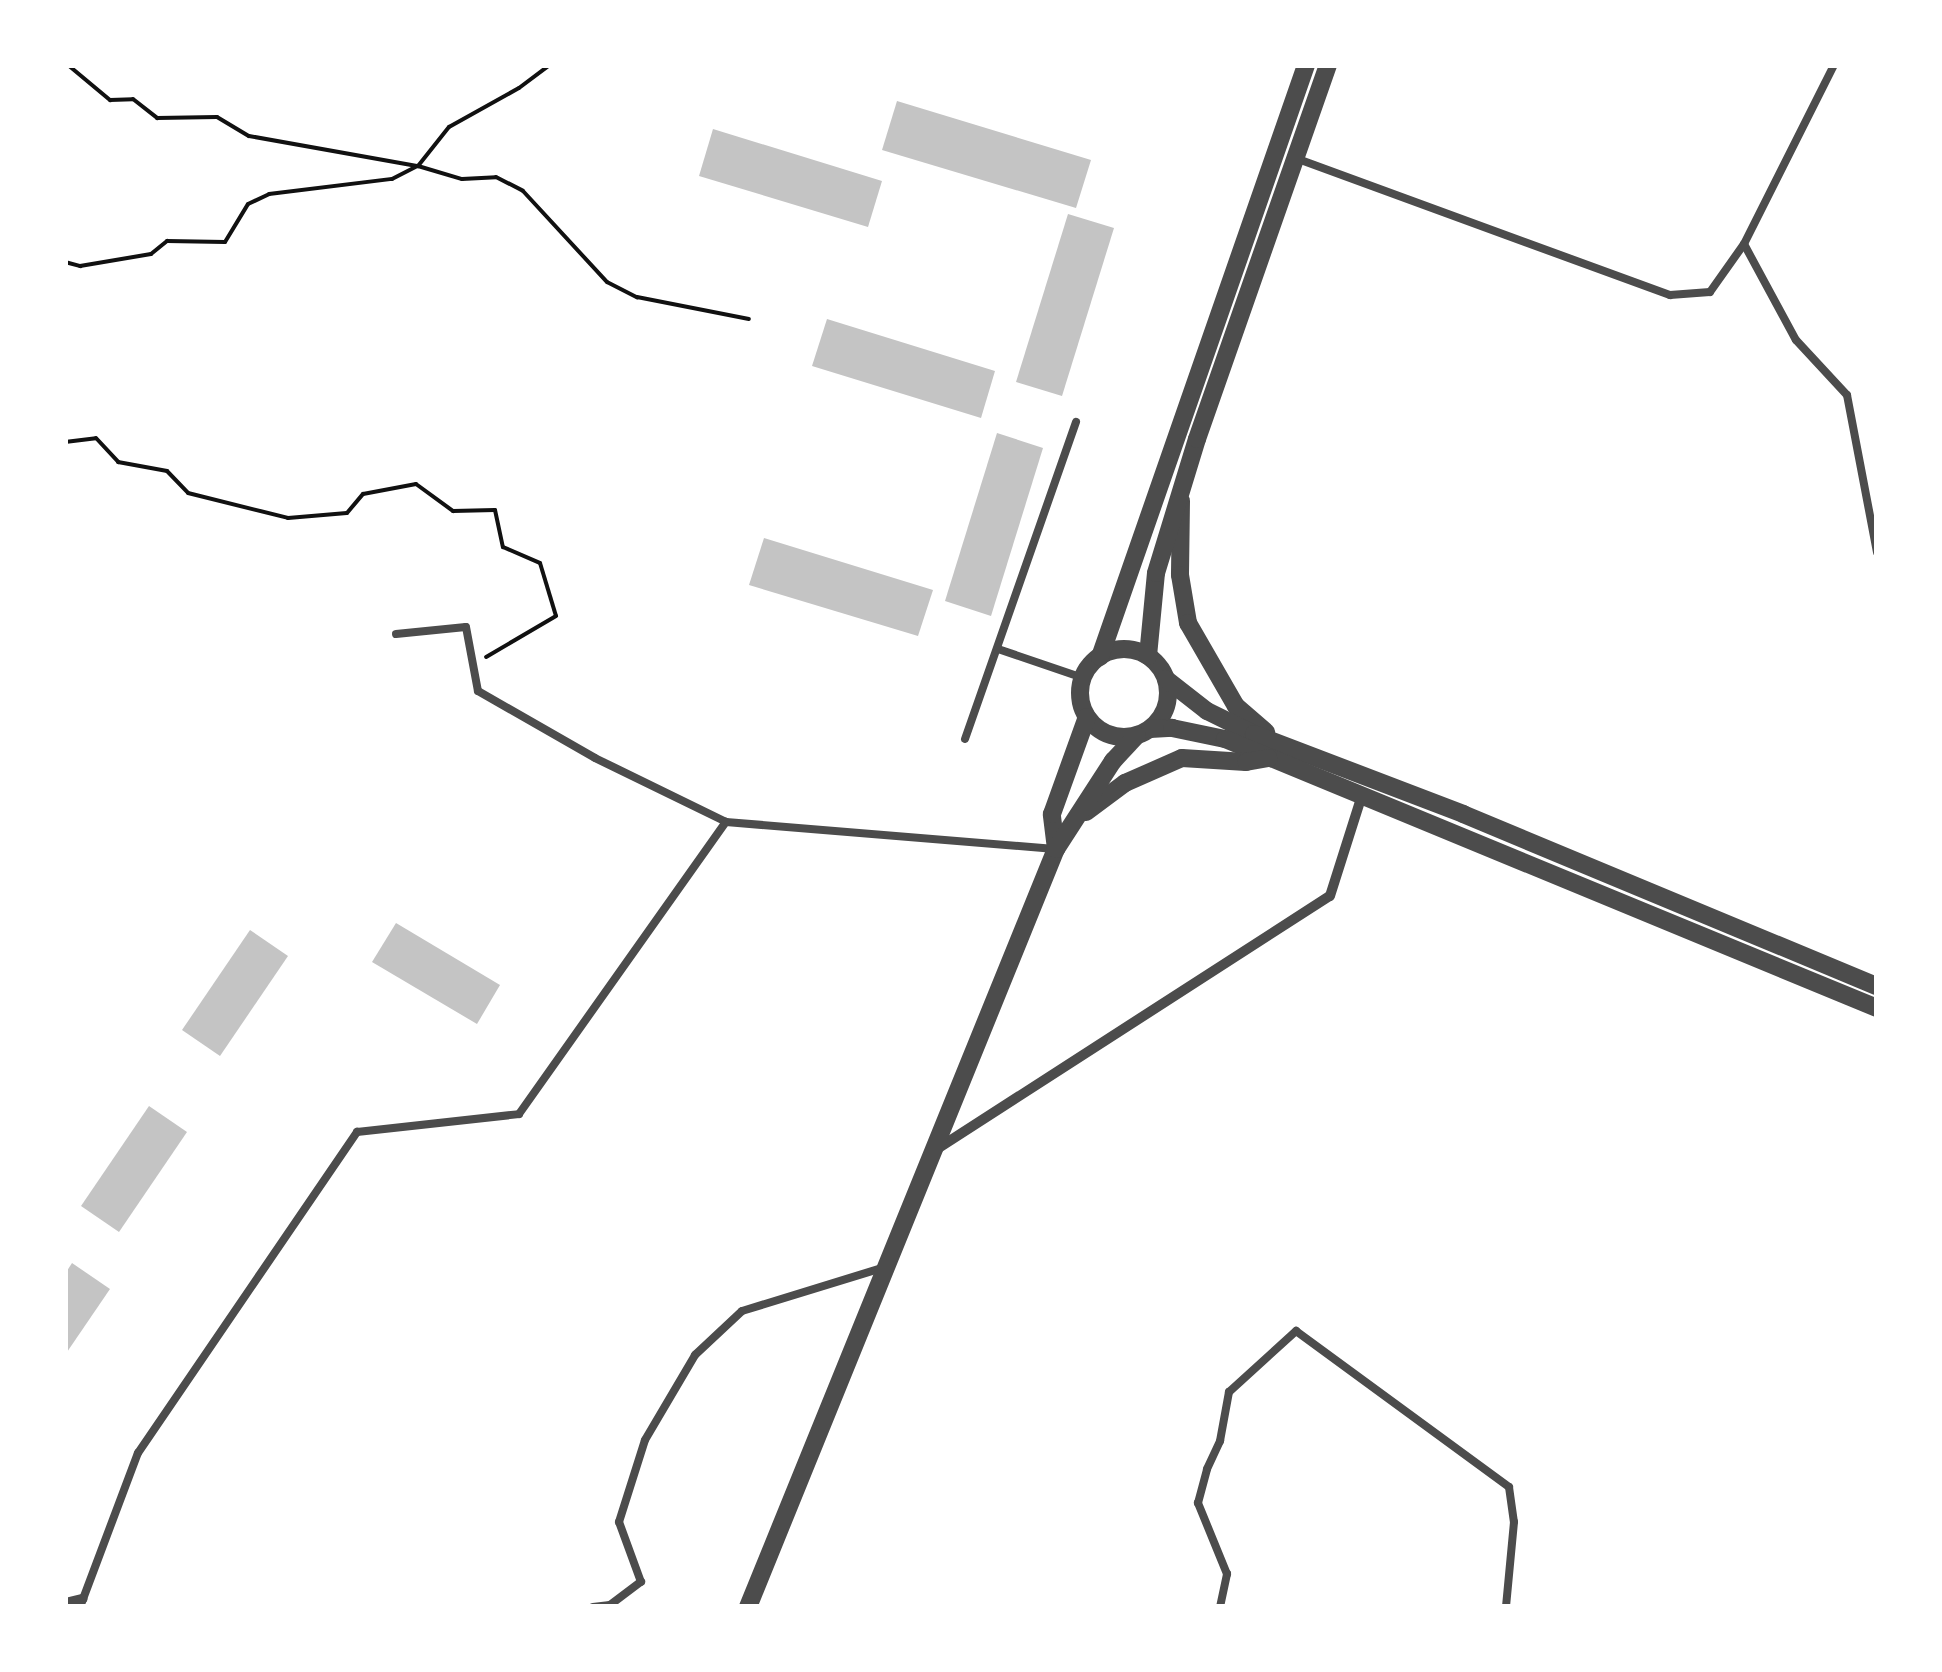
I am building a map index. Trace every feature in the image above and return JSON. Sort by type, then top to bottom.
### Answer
[{"type":"street","points":[[1306,65],[1278,152],[1194,377],[1119,612],[1100,657],[1083,678],[1080,698],[1088,717],[1102,732],[1116,737],[1143,732],[1194,732],[1274,750],[1463,814],[1877,986]]},
{"type":"street","points":[[1148,656],[1156,573],[1180,494],[1328,65]]},
{"type":"street","points":[[1278,152],[1298,159]]},
{"type":"street","points":[[1180,494],[1184,522],[1180,575],[1188,624],[1236,706],[1274,750]]},
{"type":"street","points":[[1100,657],[1120,649],[1148,656],[1166,680],[1207,711],[1362,794],[1877,1008]]},
{"type":"street","points":[[1082,816],[1094,788],[1165,710],[1166,680]]},
{"type":"street","points":[[1056,849],[1052,814],[1088,717]]},
{"type":"street","points":[[748,1607],[882,1268],[1056,849],[1082,816],[1125,783],[1182,758],[1246,762],[1274,750]]},
{"type":"street","points":[[932,1152],[1330,896],[1362,794]]},
{"type":"street","points":[[65,1602],[81,1603]]},
{"type":"lane","points":[[1298,159],[1670,296],[1710,292],[1744,244],[1834,65]]},
{"type":"lane","points":[[1744,244],[1796,340],[1847,395],[1877,552]]},
{"type":"lane","points":[[964,739],[1076,422]]},
{"type":"lane","points":[[396,634],[466,627],[478,691],[595,758],[726,822],[1056,849]]},
{"type":"lane","points":[[998,649],[1083,678]]},
{"type":"lane","points":[[81,1603],[138,1453],[358,1132],[520,1114],[726,822]]},
{"type":"lane","points":[[593,1607],[610,1605],[641,1582],[619,1522],[644,1440],[695,1355],[742,1311],[882,1268]]},
{"type":"lane","points":[[1220,1607],[1226,1574],[1198,1504],[1207,1469],[1220,1441],[1229,1392],[1296,1330],[1509,1487],[1514,1522],[1506,1607]]},
{"type":"path","points":[[68,65],[110,100],[133,99],[158,118],[217,117],[249,136],[418,166],[462,179],[496,177],[523,191],[607,282],[637,297],[749,319]]},
{"type":"path","points":[[65,262],[80,266],[151,254],[167,241],[225,242],[248,204],[269,194],[392,179],[418,166],[449,127],[519,88],[550,65]]},
{"type":"path","points":[[65,442],[96,438],[118,462],[167,471],[188,494],[288,518],[348,513],[363,494],[416,484],[453,511],[495,510],[503,546],[540,562],[556,616],[472,662]]},
{"type":"building","points":[[897,101],[1091,160],[1076,208],[882,150]]},
{"type":"building","points":[[713,129],[882,181],[868,227],[699,176]]},
{"type":"building","points":[[1068,214],[1114,228],[1062,396],[1016,382]]},
{"type":"building","points":[[827,319],[995,371],[981,418],[812,366]]},
{"type":"building","points":[[997,433],[1043,448],[991,616],[945,601]]},
{"type":"building","points":[[764,538],[933,590],[918,636],[749,585]]},
{"type":"building","points":[[396,923],[500,985],[477,1024],[372,962]]},
{"type":"building","points":[[250,930],[288,956],[220,1056],[182,1030]]},
{"type":"building","points":[[149,1106],[187,1132],[119,1232],[81,1206]]},
{"type":"building","points":[[72,1263],[110,1289],[65,1355],[65,1274]]}]
